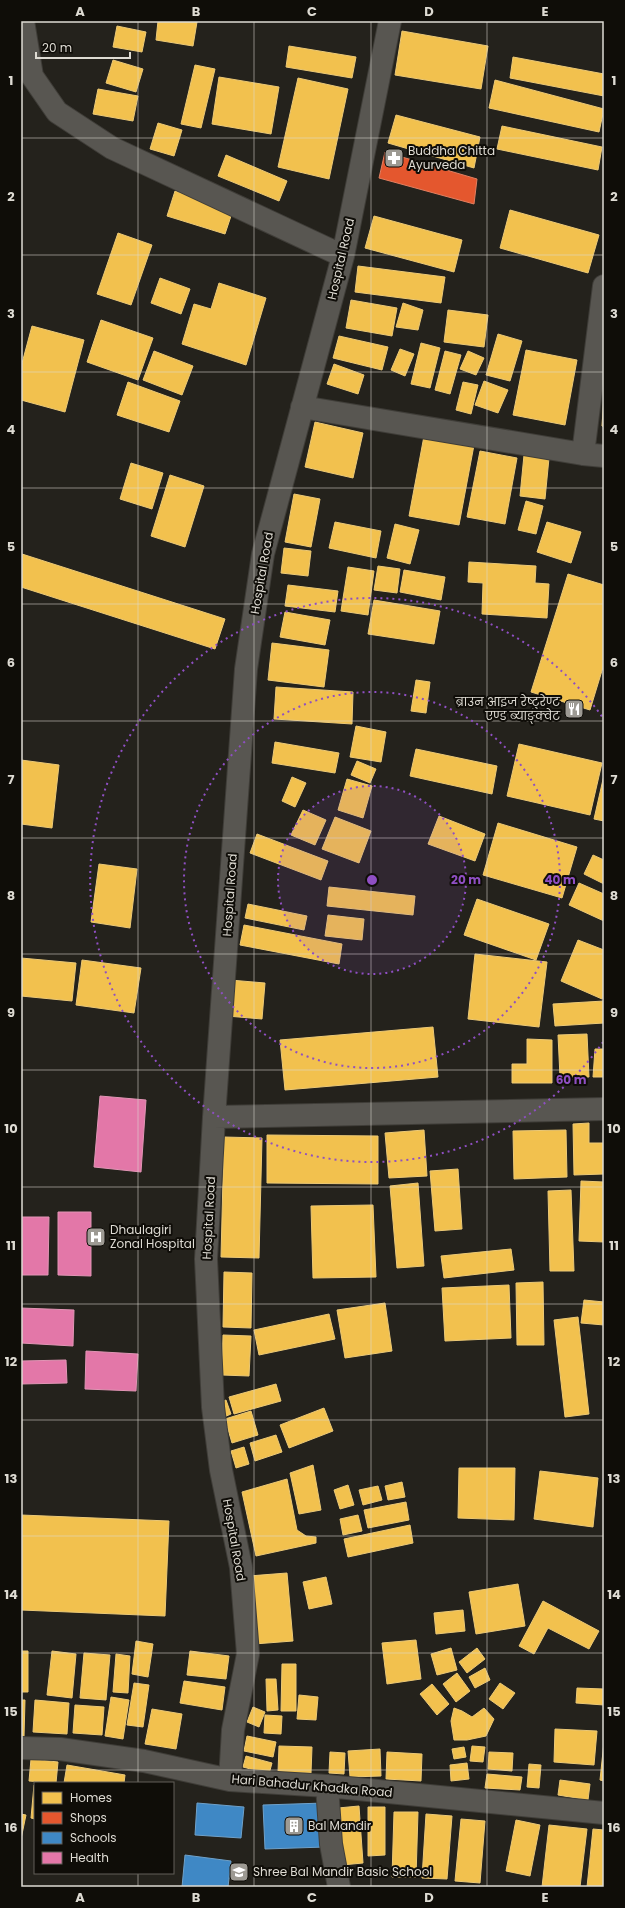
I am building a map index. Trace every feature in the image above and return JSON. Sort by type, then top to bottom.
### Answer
[{"type":"street","points":[[23,21],[32,76],[57,112],[112,148],[343,256]]},
{"type":"street","name":"Hospital Road","points":[[230,1780],[233,1730],[248,1654],[241,1567],[222,1470],[213,1408],[206,1259],[214,1117],[246,669],[263,554],[343,256],[390,21]]},
{"type":"street","points":[[302,407],[594,455],[604,286]]},
{"type":"street","points":[[214,1117],[604,1109]]},
{"type":"street","name":"Hari Bahadur Khadka Road","points":[[21,1748],[60,1749],[144,1761],[230,1780],[327,1786],[604,1813]]},
{"type":"street","points":[[327,1786],[331,1844],[339,1887]]},
{"type":"building: Homes","points":[[158,21],[197,22],[193,46],[156,40]]},
{"type":"building: Homes","points":[[117,26],[146,32],[142,52],[113,47]]},
{"type":"building: Homes","points":[[402,31],[488,46],[481,89],[395,75]]},
{"type":"building: Homes","points":[[289,46],[356,57],[352,78],[286,67]]},
{"type":"building: Homes","points":[[513,57],[604,74],[604,96],[510,78]]},
{"type":"building: Homes","points":[[113,60],[143,69],[136,92],[106,83]]},
{"type":"building: Homes","points":[[195,65],[215,69],[201,128],[181,124]]},
{"type":"building: Homes","points":[[219,77],[279,87],[271,134],[212,124]]},
{"type":"building: Homes","points":[[298,78],[348,89],[329,179],[278,167]]},
{"type":"building: Homes","points":[[495,80],[604,109],[599,132],[489,108]]},
{"type":"building: Homes","points":[[98,89],[138,96],[133,121],[93,114]]},
{"type":"building: Homes","points":[[396,115],[480,137],[474,168],[388,143]]},
{"type":"building: Homes","points":[[158,123],[182,130],[174,156],[150,149]]},
{"type":"building: Homes","points":[[502,126],[602,147],[598,170],[497,149]]},
{"type":"building: Homes","points":[[226,155],[287,181],[279,201],[218,176]]},
{"type":"building: Homes","points":[[175,191],[233,210],[225,234],[167,216]]},
{"type":"building: Homes","points":[[510,210],[599,235],[588,273],[500,248]]},
{"type":"building: Homes","points":[[374,216],[462,240],[454,272],[365,248]]},
{"type":"building: Homes","points":[[118,233],[152,245],[131,305],[97,294]]},
{"type":"building: Homes","points":[[358,266],[445,277],[441,303],[355,292]]},
{"type":"building: Homes","points":[[160,278],[190,289],[181,314],[151,303]]},
{"type":"building: Homes","points":[[219,283],[266,298],[246,365],[182,344],[194,304],[211,309]]},
{"type":"building: Homes","points":[[351,300],[397,308],[392,336],[346,328]]},
{"type":"building: Homes","points":[[403,303],[423,310],[418,330],[396,327]]},
{"type":"building: Homes","points":[[448,310],[488,315],[484,347],[444,342]]},
{"type":"building: Homes","points":[[101,320],[153,338],[138,380],[87,362]]},
{"type":"building: Homes","points":[[32,326],[84,340],[65,412],[21,400],[21,367]]},
{"type":"building: Homes","points":[[498,334],[522,341],[510,381],[486,375]]},
{"type":"building: Homes","points":[[339,336],[388,347],[382,370],[333,358]]},
{"type":"building: Homes","points":[[421,343],[440,348],[430,388],[411,384]]},
{"type":"building: Homes","points":[[400,349],[414,354],[405,376],[391,370]]},
{"type":"building: Homes","points":[[526,350],[577,360],[565,425],[513,415]]},
{"type":"building: Homes","points":[[154,351],[193,366],[182,395],[143,380]]},
{"type":"building: Homes","points":[[445,351],[461,355],[450,394],[435,390]]},
{"type":"building: Homes","points":[[468,351],[484,358],[476,375],[460,369]]},
{"type":"building: Homes","points":[[334,364],[364,375],[358,394],[327,384]]},
{"type":"building: Homes","points":[[484,381],[508,390],[498,413],[475,405]]},
{"type":"building: Homes","points":[[128,382],[180,401],[169,432],[117,415]]},
{"type":"building: Homes","points":[[463,382],[478,385],[471,414],[456,410]]},
{"type":"building: Homes","points":[[604,395],[604,427],[602,426]]},
{"type":"building: Homes","points":[[315,422],[363,433],[353,478],[305,467]]},
{"type":"building: Homes","points":[[424,436],[474,445],[459,525],[409,516]]},
{"type":"building: Homes","points":[[480,451],[517,458],[505,524],[467,517]]},
{"type":"building: Homes","points":[[524,455],[549,458],[545,499],[520,496]]},
{"type":"building: Homes","points":[[131,463],[163,473],[152,509],[120,499]]},
{"type":"building: Homes","points":[[170,475],[204,486],[185,547],[151,536]]},
{"type":"building: Homes","points":[[294,494],[320,499],[311,547],[285,542]]},
{"type":"building: Homes","points":[[526,501],[543,506],[536,534],[518,530]]},
{"type":"building: Homes","points":[[335,522],[381,531],[376,558],[329,548]]},
{"type":"building: Homes","points":[[547,522],[581,532],[571,563],[537,552]]},
{"type":"building: Homes","points":[[395,524],[419,530],[410,564],[387,558]]},
{"type":"building: Homes","points":[[284,548],[311,551],[308,576],[281,573]]},
{"type":"building: Homes","points":[[22,554],[225,619],[215,649],[21,587]]},
{"type":"building: Homes","points":[[469,562],[536,566],[535,583],[549,584],[547,618],[482,614],[483,583],[468,582]]},
{"type":"building: Homes","points":[[378,566],[400,569],[397,593],[374,590]]},
{"type":"building: Homes","points":[[348,567],[374,571],[368,615],[341,611]]},
{"type":"building: Homes","points":[[404,570],[445,577],[441,600],[400,592]]},
{"type":"building: Homes","points":[[568,574],[604,585],[604,664],[590,710],[531,692]]},
{"type":"building: Homes","points":[[288,585],[338,591],[335,612],[285,606]]},
{"type":"building: Homes","points":[[374,600],[440,611],[434,644],[368,634]]},
{"type":"building: Homes","points":[[285,612],[330,620],[325,645],[280,637]]},
{"type":"building: Homes","points":[[272,643],[329,650],[324,687],[268,680]]},
{"type":"building: Homes","points":[[416,680],[430,682],[426,713],[411,711]]},
{"type":"building: Homes","points":[[276,687],[353,692],[352,724],[274,719]]},
{"type":"building: Homes","points":[[356,726],[386,732],[381,762],[350,757]]},
{"type":"building: Homes","points":[[275,742],[339,753],[335,773],[272,763]]},
{"type":"building: Homes","points":[[519,744],[602,763],[590,815],[507,796]]},
{"type":"building: Homes","points":[[416,749],[497,766],[492,794],[410,776]]},
{"type":"building: Homes","points":[[21,760],[59,765],[52,828],[21,824]]},
{"type":"building: Homes","points":[[357,761],[376,769],[370,783],[351,775]]},
{"type":"building: Homes","points":[[604,775],[604,821],[594,819]]},
{"type":"building: Homes","points":[[292,777],[306,783],[295,807],[282,801]]},
{"type":"building: Homes","points":[[347,779],[372,786],[363,818],[338,810]]},
{"type":"building: Homes","points":[[303,810],[326,820],[315,845],[291,835]]},
{"type":"building: Homes","points":[[439,816],[485,834],[475,861],[428,844]]},
{"type":"building: Homes","points":[[335,817],[371,831],[359,863],[322,849]]},
{"type":"building: Homes","points":[[498,823],[577,847],[562,898],[483,875]]},
{"type":"building: Homes","points":[[257,834],[328,861],[321,880],[250,853]]},
{"type":"building: Homes","points":[[593,855],[604,860],[604,884],[584,874]]},
{"type":"building: Homes","points":[[99,864],[137,869],[130,928],[91,922]]},
{"type":"building: Homes","points":[[579,883],[604,894],[604,921],[569,905]]},
{"type":"building: Homes","points":[[329,887],[415,896],[413,915],[327,906]]},
{"type":"building: Homes","points":[[477,899],[549,924],[536,960],[464,935]]},
{"type":"building: Homes","points":[[248,904],[307,916],[304,930],[245,918]]},
{"type":"building: Homes","points":[[328,915],[364,919],[362,940],[325,936]]},
{"type":"building: Homes","points":[[244,925],[342,944],[339,964],[240,945]]},
{"type":"building: Homes","points":[[578,940],[604,950],[604,995],[602,999],[561,981]]},
{"type":"building: Homes","points":[[475,954],[547,962],[539,1027],[468,1019]]},
{"type":"building: Homes","points":[[21,958],[76,963],[72,1001],[21,996]]},
{"type":"building: Homes","points":[[82,960],[141,968],[134,1013],[76,1005]]},
{"type":"building: Homes","points":[[230,980],[265,983],[262,1019],[227,1016]]},
{"type":"building: Homes","points":[[604,1001],[604,1023],[555,1026],[553,1004]]},
{"type":"building: Homes","points":[[433,1027],[438,1077],[285,1090],[280,1040]]},
{"type":"building: Homes","points":[[587,1034],[589,1077],[560,1077],[558,1035]]},
{"type":"building: Homes","points":[[527,1039],[552,1040],[552,1083],[512,1083],[512,1064],[527,1064]]},
{"type":"building: Homes","points":[[595,1049],[604,1049],[604,1077],[593,1077]]},
{"type":"building: Homes","points":[[589,1123],[589,1143],[604,1143],[604,1174],[574,1175],[573,1124]]},
{"type":"building: Homes","points":[[424,1130],[427,1176],[389,1178],[385,1133]]},
{"type":"building: Homes","points":[[566,1130],[567,1177],[514,1179],[513,1131]]},
{"type":"building: Homes","points":[[267,1135],[378,1136],[378,1184],[267,1183]]},
{"type":"building: Homes","points":[[224,1137],[262,1138],[259,1258],[221,1257]]},
{"type":"building: Homes","points":[[458,1169],[462,1229],[435,1231],[430,1171]]},
{"type":"building: Homes","points":[[581,1181],[604,1182],[604,1242],[579,1241]]},
{"type":"building: Homes","points":[[418,1183],[424,1266],[397,1268],[390,1186]]},
{"type":"building: Homes","points":[[571,1190],[574,1271],[550,1271],[548,1191]]},
{"type":"building: Homes","points":[[373,1205],[376,1277],[313,1278],[311,1206]]},
{"type":"building: Homes","points":[[511,1249],[514,1270],[444,1278],[441,1256]]},
{"type":"building: Homes","points":[[224,1272],[252,1273],[251,1328],[223,1327]]},
{"type":"building: Homes","points":[[543,1282],[544,1345],[517,1345],[516,1283]]},
{"type":"building: Homes","points":[[509,1285],[511,1338],[445,1341],[442,1288]]},
{"type":"building: Homes","points":[[584,1300],[604,1302],[604,1325],[581,1323]]},
{"type":"building: Homes","points":[[385,1303],[392,1351],[345,1358],[337,1310]]},
{"type":"building: Homes","points":[[329,1314],[335,1339],[259,1355],[254,1330]]},
{"type":"building: Homes","points":[[578,1317],[589,1414],[565,1417],[554,1320]]},
{"type":"building: Homes","points":[[223,1335],[251,1336],[249,1376],[222,1375]]},
{"type":"building: Homes","points":[[276,1384],[281,1401],[234,1414],[229,1397]]},
{"type":"building: Homes","points":[[226,1400],[231,1414],[224,1417],[219,1403]]},
{"type":"building: Homes","points":[[324,1408],[333,1431],[289,1448],[280,1425]]},
{"type":"building: Homes","points":[[251,1411],[258,1435],[232,1443],[225,1419]]},
{"type":"building: Homes","points":[[276,1435],[282,1452],[255,1461],[250,1443]]},
{"type":"building: Homes","points":[[244,1447],[249,1464],[236,1468],[231,1451]]},
{"type":"building: Homes","points":[[313,1465],[321,1510],[299,1514],[290,1473]]},
{"type":"building: Homes","points":[[459,1468],[515,1468],[514,1520],[458,1518]]},
{"type":"building: Homes","points":[[540,1471],[598,1478],[593,1527],[534,1519]]},
{"type":"building: Homes","points":[[287,1479],[297,1530],[306,1536],[316,1537],[316,1543],[256,1556],[242,1492]]},
{"type":"building: Homes","points":[[402,1482],[405,1497],[388,1500],[385,1486]]},
{"type":"building: Homes","points":[[348,1485],[354,1505],[340,1509],[334,1490]]},
{"type":"building: Homes","points":[[378,1486],[382,1500],[363,1505],[359,1490]]},
{"type":"building: Homes","points":[[406,1502],[409,1520],[368,1528],[364,1510]]},
{"type":"building: Homes","points":[[21,1515],[169,1521],[165,1616],[21,1610]]},
{"type":"building: Homes","points":[[358,1515],[362,1531],[343,1535],[340,1519]]},
{"type":"building: Homes","points":[[410,1525],[413,1543],[348,1557],[344,1539]]},
{"type":"building: Homes","points":[[287,1573],[293,1641],[254,1644],[249,1576]]},
{"type":"building: Homes","points":[[326,1577],[332,1604],[309,1609],[303,1582]]},
{"type":"building: Homes","points":[[518,1584],[525,1626],[476,1634],[469,1592]]},
{"type":"building: Homes","points":[[543,1601],[599,1631],[589,1649],[548,1628],[534,1654],[519,1646]]},
{"type":"building: Homes","points":[[463,1610],[465,1631],[436,1634],[434,1613]]},
{"type":"building: Homes","points":[[416,1640],[421,1679],[387,1684],[382,1643]]},
{"type":"building: Homes","points":[[136,1641],[153,1644],[148,1677],[132,1674]]},
{"type":"building: Homes","points":[[451,1648],[457,1670],[437,1675],[431,1654]]},
{"type":"building: Homes","points":[[477,1648],[485,1659],[467,1673],[459,1662]]},
{"type":"building: Homes","points":[[21,1651],[28,1651],[28,1692],[21,1692]]},
{"type":"building: Homes","points":[[52,1651],[76,1654],[72,1698],[47,1695]]},
{"type":"building: Homes","points":[[190,1651],[229,1656],[226,1679],[187,1675]]},
{"type":"building: Homes","points":[[84,1653],[110,1655],[106,1700],[80,1698]]},
{"type":"building: Homes","points":[[116,1654],[130,1656],[128,1693],[113,1692]]},
{"type":"building: Homes","points":[[282,1664],[296,1664],[296,1711],[281,1711]]},
{"type":"building: Homes","points":[[485,1668],[490,1680],[475,1688],[469,1677]]},
{"type":"building: Homes","points":[[457,1673],[470,1691],[456,1702],[443,1684]]},
{"type":"building: Homes","points":[[266,1679],[276,1679],[278,1710],[267,1711]]},
{"type":"building: Homes","points":[[184,1681],[225,1687],[222,1710],[180,1703]]},
{"type":"building: Homes","points":[[134,1683],[149,1685],[143,1727],[127,1725]]},
{"type":"building: Homes","points":[[500,1683],[515,1693],[503,1709],[489,1699]]},
{"type":"building: Homes","points":[[432,1684],[449,1704],[437,1715],[420,1694]]},
{"type":"building: Homes","points":[[577,1688],[604,1689],[604,1705],[576,1703]]},
{"type":"building: Homes","points":[[299,1695],[318,1697],[316,1720],[297,1719]]},
{"type":"building: Homes","points":[[111,1697],[129,1700],[123,1739],[105,1736]]},
{"type":"building: Homes","points":[[21,1700],[25,1700],[24,1737],[21,1737]]},
{"type":"building: Homes","points":[[35,1700],[69,1703],[67,1734],[33,1732]]},
{"type":"building: Homes","points":[[75,1705],[104,1707],[102,1735],[73,1733]]},
{"type":"building: Homes","points":[[253,1707],[265,1712],[259,1727],[247,1722]]},
{"type":"building: Homes","points":[[454,1708],[472,1717],[484,1708],[494,1719],[486,1736],[467,1740],[454,1740],[451,1721]]},
{"type":"building: Homes","points":[[152,1709],[182,1714],[176,1749],[145,1744]]},
{"type":"building: Homes","points":[[265,1715],[282,1716],[281,1734],[264,1733]]},
{"type":"building: Homes","points":[[555,1729],[597,1731],[594,1765],[554,1762]]},
{"type":"building: Homes","points":[[247,1736],[276,1742],[273,1757],[244,1751]]},
{"type":"building: Homes","points":[[604,1742],[604,1781],[600,1780]]},
{"type":"building: Homes","points":[[279,1746],[312,1747],[311,1773],[278,1772]]},
{"type":"building: Homes","points":[[472,1746],[485,1747],[483,1762],[470,1761]]},
{"type":"building: Homes","points":[[464,1747],[466,1757],[454,1759],[452,1749]]},
{"type":"building: Homes","points":[[380,1749],[381,1776],[350,1777],[348,1751]]},
{"type":"building: Homes","points":[[330,1752],[345,1753],[344,1774],[329,1773]]},
{"type":"building: Homes","points":[[387,1752],[422,1754],[421,1781],[386,1779]]},
{"type":"building: Homes","points":[[489,1752],[513,1753],[512,1771],[488,1769]]},
{"type":"building: Homes","points":[[246,1756],[272,1763],[269,1774],[243,1767]]},
{"type":"building: Homes","points":[[31,1759],[58,1762],[56,1782],[29,1781]]},
{"type":"building: Homes","points":[[467,1763],[469,1779],[451,1781],[450,1765]]},
{"type":"building: Homes","points":[[529,1764],[541,1765],[539,1788],[527,1787]]},
{"type":"building: Homes","points":[[67,1765],[125,1775],[124,1782],[64,1782]]},
{"type":"building: Homes","points":[[487,1774],[522,1777],[520,1790],[485,1788]]},
{"type":"building: Homes","points":[[560,1780],[590,1784],[588,1800],[558,1795]]},
{"type":"building: Homes","points":[[34,1785],[34,1819],[31,1818]]},
{"type":"building: Homes","points":[[359,1806],[363,1863],[342,1865],[338,1808]]},
{"type":"building: Homes","points":[[368,1807],[385,1807],[385,1855],[368,1856]]},
{"type":"building: Homes","points":[[394,1812],[418,1812],[416,1877],[392,1877]]},
{"type":"building: Homes","points":[[21,1814],[26,1815],[21,1839]]},
{"type":"building: Homes","points":[[426,1814],[452,1816],[447,1879],[422,1878]]},
{"type":"building: Homes","points":[[461,1819],[485,1821],[480,1883],[455,1881]]},
{"type":"building: Homes","points":[[516,1820],[540,1825],[530,1876],[506,1871]]},
{"type":"building: Homes","points":[[549,1825],[587,1829],[580,1887],[542,1887]]},
{"type":"building: Homes","points":[[593,1829],[604,1830],[604,1887],[587,1887]]},
{"type":"building: Shops","points":[[385,152],[477,179],[474,204],[379,178]]},
{"type":"building: Schools","points":[[197,1803],[244,1807],[241,1838],[195,1835]]},
{"type":"building: Schools","name":"Bal Mandir","points":[[324,1803],[325,1847],[265,1849],[263,1805]]},
{"type":"building: Schools","points":[[185,1855],[231,1861],[228,1887],[182,1887]]},
{"type":"building: Health","points":[[100,1096],[146,1100],[141,1172],[94,1167]]},
{"type":"building: Health","points":[[58,1212],[91,1212],[91,1276],[58,1275]]},
{"type":"building: Health","points":[[21,1217],[49,1217],[48,1275],[21,1275]]},
{"type":"building: Health","points":[[21,1308],[74,1310],[73,1346],[21,1343]]},
{"type":"building: Health","points":[[86,1351],[138,1354],[136,1391],[85,1389]]},
{"type":"building: Health","points":[[66,1360],[67,1383],[21,1384],[21,1361]]},
{"type":"place","name":"Buddha Chitta Ayurveda","points":[[394,158]]},
{"type":"place","name":"ब्राउन आइज रेष्टुरेण्ट एण्ड ब्याङ्क्वेट","points":[[574,709]]},
{"type":"place","name":"Dhaulagiri Zonal Hospital","points":[[96,1237]]},
{"type":"place","name":"Bal Mandir","points":[[294,1826]]},
{"type":"place","name":"Shree Bal Mandir Basic School","points":[[239,1872]]}]
